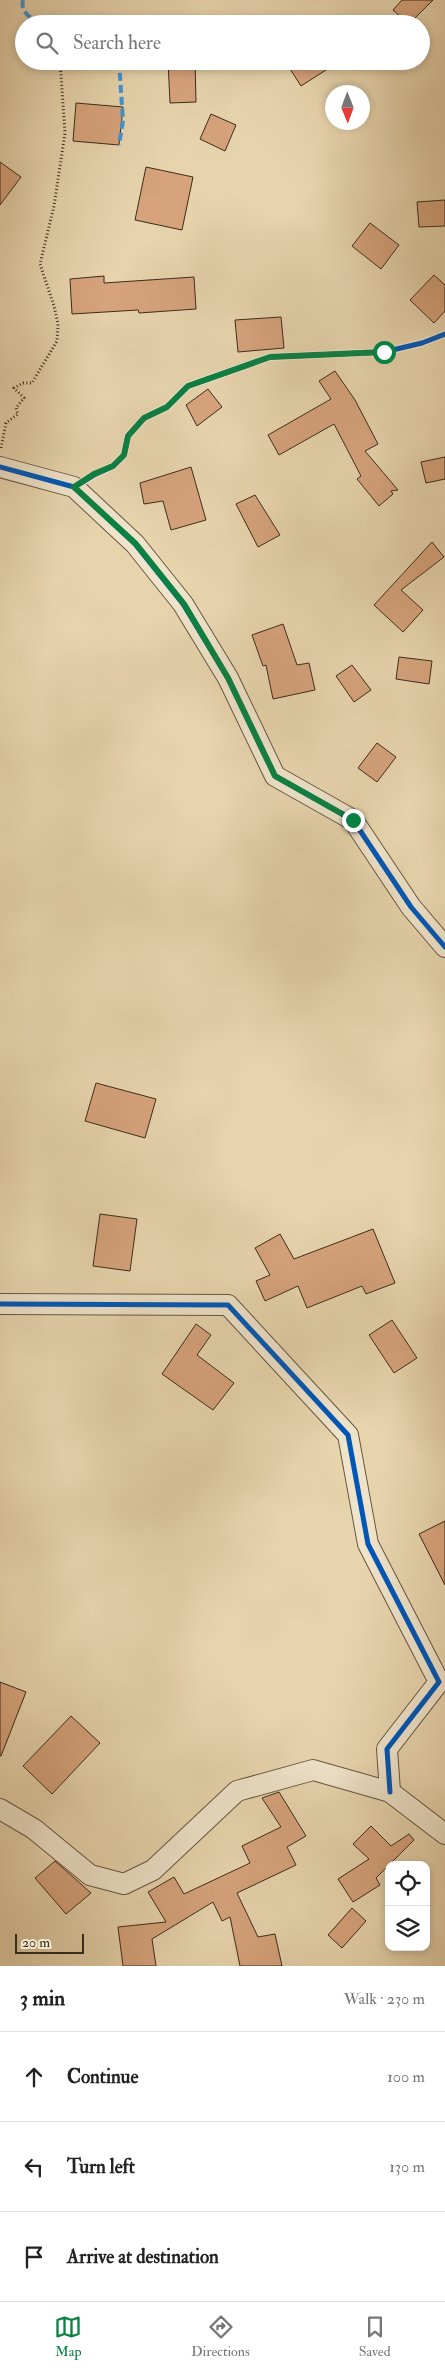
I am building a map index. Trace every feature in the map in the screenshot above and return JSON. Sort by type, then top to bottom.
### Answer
[{"type":"street","points":[[0,458],[74,487],[136,544],[184,604],[228,678],[275,776],[353,820],[411,906],[445,947]]},
{"type":"street","points":[[0,1304],[228,1305],[348,1435],[368,1544],[439,1682],[388,1749],[390,1792]]},
{"type":"street","points":[[0,1809],[34,1829],[90,1874],[124,1884],[153,1870],[237,1791],[313,1770],[390,1792],[445,1834]]},
{"type":"path","points":[[0,458],[6,423],[18,414],[16,408],[24,398],[14,388],[23,383],[32,384],[57,341],[58,324],[40,264],[54,206],[65,133],[61,70]]},
{"type":"building","points":[[402,0],[433,0],[418,15],[399,15],[393,10]]},
{"type":"building","points":[[168,70],[195,70],[196,102],[170,103]]},
{"type":"building","points":[[291,70],[326,70],[301,86]]},
{"type":"building","points":[[76,103],[123,107],[119,145],[73,141]]},
{"type":"building","points":[[211,114],[236,125],[225,151],[200,139]]},
{"type":"building","points":[[0,162],[21,177],[0,205]]},
{"type":"building","points":[[146,167],[193,177],[182,230],[135,220]]},
{"type":"building","points":[[445,200],[445,226],[419,227],[417,202]]},
{"type":"building","points":[[370,223],[399,245],[381,269],[352,246]]},
{"type":"building","points":[[434,275],[445,285],[445,311],[434,323],[410,300]]},
{"type":"building","points":[[104,276],[104,283],[194,277],[196,309],[139,313],[138,310],[72,314],[70,279]]},
{"type":"building","points":[[281,317],[284,348],[238,352],[235,320]]},
{"type":"building","points":[[335,371],[355,400],[378,444],[365,451],[398,490],[391,491],[393,494],[379,506],[357,479],[361,476],[334,424],[279,455],[268,435],[331,399],[319,381]]},
{"type":"building","points":[[208,389],[222,407],[197,426],[186,405]]},
{"type":"building","points":[[445,457],[445,479],[426,483],[421,462]]},
{"type":"building","points":[[191,467],[206,520],[171,530],[163,501],[144,504],[140,483]]},
{"type":"building","points":[[255,495],[280,535],[258,547],[236,504]]},
{"type":"building","points":[[432,542],[444,557],[401,590],[423,610],[403,632],[374,605]]},
{"type":"building","points":[[283,624],[297,665],[309,663],[315,690],[273,699],[266,665],[263,666],[252,635]]},
{"type":"building","points":[[399,657],[432,661],[429,684],[396,679]]},
{"type":"building","points":[[352,665],[371,690],[354,702],[336,676]]},
{"type":"building","points":[[377,743],[396,757],[377,782],[358,768]]},
{"type":"building","points":[[96,1083],[156,1099],[145,1138],[85,1121]]},
{"type":"building","points":[[100,1214],[137,1219],[130,1271],[93,1266]]},
{"type":"building","points":[[373,1229],[395,1283],[366,1294],[362,1286],[307,1308],[298,1286],[265,1301],[256,1281],[270,1275],[255,1248],[280,1234],[294,1259]]},
{"type":"building","points":[[392,1320],[417,1358],[394,1373],[369,1335]]},
{"type":"building","points":[[196,1324],[211,1335],[197,1355],[234,1383],[213,1410],[162,1374]]},
{"type":"building","points":[[445,1521],[445,1585],[419,1534]]},
{"type":"building","points":[[0,1682],[26,1692],[1,1756],[0,1756]]},
{"type":"building","points":[[71,1716],[100,1743],[52,1794],[23,1766]]},
{"type":"building","points":[[279,1792],[306,1836],[287,1847],[296,1865],[237,1893],[258,1937],[275,1934],[282,1966],[240,1966],[230,1917],[222,1921],[213,1902],[152,1939],[156,1966],[123,1966],[118,1927],[166,1922],[148,1892],[174,1877],[184,1894],[250,1863],[242,1846],[281,1827],[262,1798]]},
{"type":"building","points":[[371,1826],[391,1846],[409,1834],[414,1840],[393,1861],[385,1861],[385,1869],[376,1878],[380,1885],[353,1902],[338,1879],[369,1859],[353,1844]]},
{"type":"building","points":[[55,1861],[91,1893],[66,1914],[35,1878]]},
{"type":"building","points":[[352,1908],[366,1921],[342,1948],[328,1935]]},
{"type":"marked path","points":[[23,0],[23,9],[28,15]]},
{"type":"marked path","points":[[119,145],[123,121],[120,70]]},
{"type":"cycle path","points":[[74,487],[113,466],[124,455],[128,436],[144,418],[167,407],[188,386],[270,357],[384,352],[422,343],[445,334]]},
{"type":"cycle path","points":[[0,467],[74,487],[135,544],[183,604],[228,678],[275,776],[353,820],[411,907],[445,947]]},
{"type":"cycle path","points":[[0,1304],[228,1305],[348,1435],[368,1544],[439,1682],[387,1749],[390,1792]]},
{"type":"route","points":[[353,820],[275,776],[228,678],[184,604],[136,544],[74,487],[94,474],[113,466],[124,455],[128,436],[144,418],[167,407],[188,386],[270,357],[337,352],[384,352]]}]
